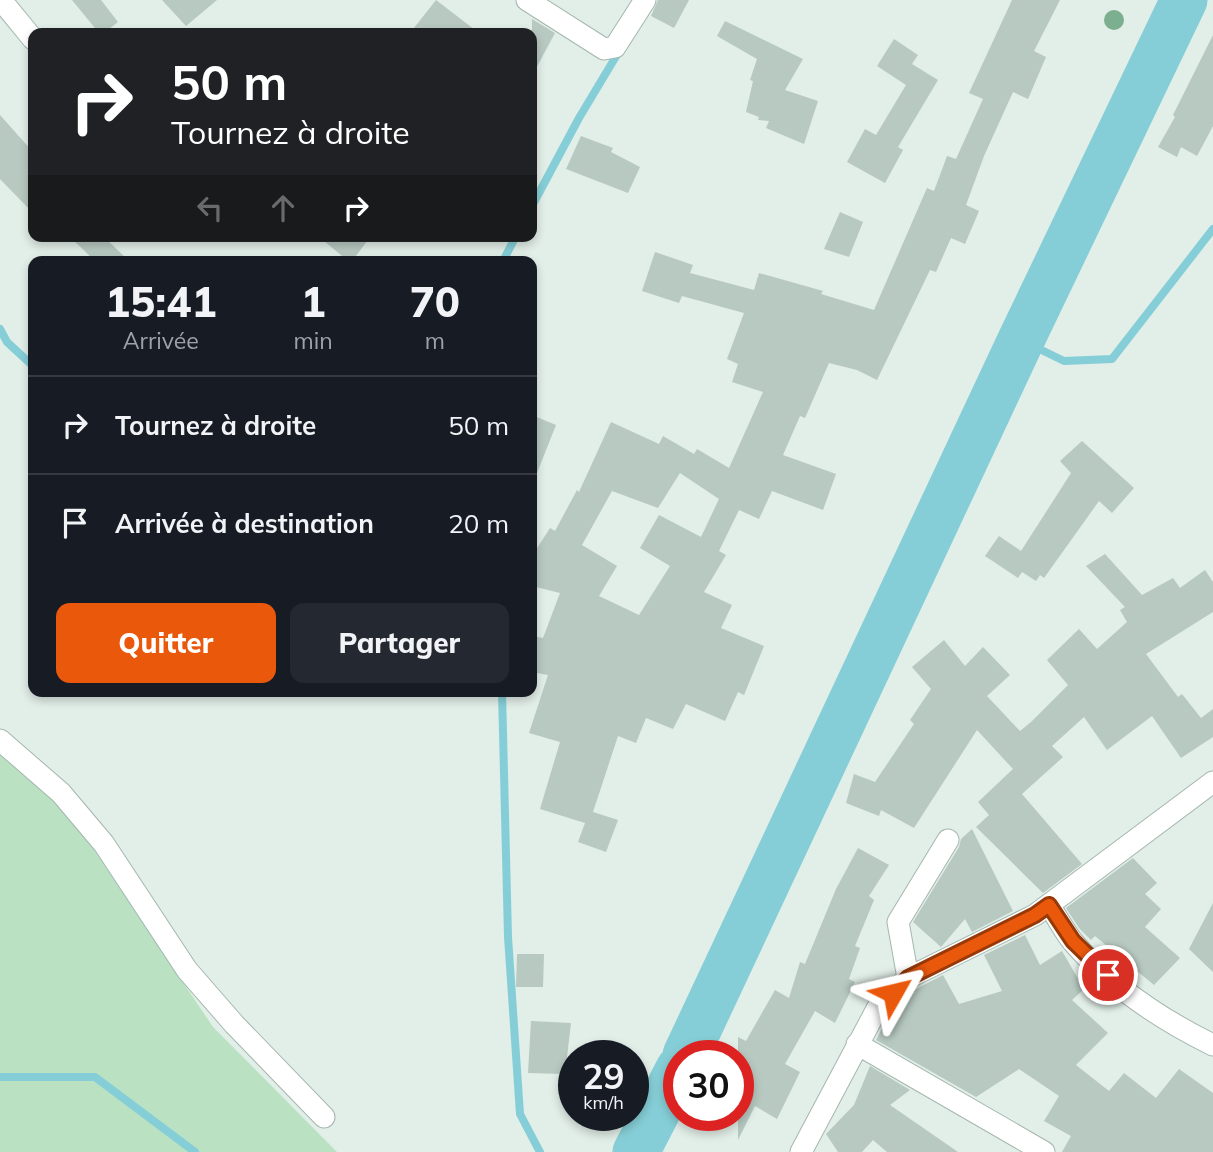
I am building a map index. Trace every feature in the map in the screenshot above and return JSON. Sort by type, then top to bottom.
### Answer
[{"type":"street","points":[[1,0],[28,34]]},
{"type":"street","points":[[527,0],[597,47],[609,49],[615,47],[645,0]]},
{"type":"street","points":[[0,740],[61,793],[104,844],[187,970],[234,1024],[324,1117]]},
{"type":"street","points":[[801,1152],[878,1007],[908,978],[1035,915],[1213,782]]},
{"type":"street","points":[[908,978],[898,922],[948,840]]},
{"type":"street","points":[[1049,905],[1073,941],[1108,975],[1148,1007],[1213,1045]]},
{"type":"street","points":[[857,1044],[1044,1152]]},
{"type":"green space","points":[[0,749],[62,802],[213,1027],[337,1152],[0,1152]]},
{"type":"building","points":[[72,0],[101,0],[118,22],[110,28],[95,28]]},
{"type":"building","points":[[162,0],[217,0],[186,26]]},
{"type":"building","points":[[436,0],[472,28],[414,28]]},
{"type":"building","points":[[658,0],[689,0],[674,28],[651,16]]},
{"type":"building","points":[[1012,0],[1060,0],[1034,51],[1046,57],[1028,99],[1013,92],[984,156],[966,205],[979,211],[965,244],[951,238],[936,272],[930,270],[877,380],[857,370],[829,363],[805,418],[800,416],[783,455],[836,474],[823,510],[772,491],[759,519],[739,510],[719,551],[726,555],[704,592],[732,605],[721,628],[764,646],[744,695],[738,692],[725,721],[686,704],[673,729],[646,718],[636,743],[618,736],[593,812],[618,820],[606,852],[578,842],[585,823],[540,809],[560,742],[529,733],[548,675],[537,673],[537,637],[543,638],[560,593],[537,587],[537,548],[550,528],[555,531],[577,490],[579,492],[611,422],[659,444],[663,436],[694,454],[697,449],[729,468],[763,392],[732,382],[738,364],[727,359],[744,313],[682,296],[679,303],[642,291],[655,252],[693,265],[690,273],[754,290],[759,273],[823,291],[821,294],[874,310],[927,188],[934,191],[947,156],[956,159],[983,99],[969,93]],"holes":[[[680,473],[719,499],[701,537],[659,515],[640,548],[670,566],[639,615],[599,596],[617,566],[582,545],[612,491],[658,508]]]},
{"type":"building","points":[[532,19],[555,33],[537,67],[537,28],[532,28]]},
{"type":"building","points":[[725,21],[803,59],[785,90],[818,101],[804,144],[766,128],[769,121],[758,120],[759,117],[746,112],[753,81],[750,80],[757,59],[717,36]]},
{"type":"building","points":[[1213,35],[1213,126],[1197,156],[1181,147],[1177,157],[1158,147]]},
{"type":"building","points":[[894,39],[918,55],[912,64],[938,80],[898,147],[903,150],[885,183],[847,162],[865,129],[876,135],[906,85],[877,66]]},
{"type":"building","points":[[0,115],[28,146],[28,208],[0,179]]},
{"type":"building","points":[[581,136],[613,148],[611,152],[640,167],[628,193],[566,169]]},
{"type":"building","points":[[840,212],[863,222],[849,257],[824,249]]},
{"type":"building","points":[[75,242],[109,242],[124,256],[90,256]]},
{"type":"building","points":[[325,242],[366,242],[356,256],[342,256]]},
{"type":"building","points":[[537,417],[556,425],[537,473]]},
{"type":"building","points":[[1082,441],[1134,488],[1112,513],[1099,501],[1044,578],[1040,575],[1036,581],[1022,572],[1018,578],[985,556],[999,536],[1021,551],[1071,473],[1060,461]]},
{"type":"building","points":[[1105,554],[1142,595],[1173,578],[1180,588],[1205,570],[1213,582],[1213,612],[1146,654],[1178,697],[1182,694],[1201,718],[1213,709],[1213,737],[1181,758],[1152,716],[1107,750],[1084,717],[1052,746],[1063,757],[1022,794],[1082,864],[1043,893],[976,827],[989,815],[978,802],[1013,769],[977,730],[914,828],[881,810],[879,816],[846,803],[854,774],[875,782],[914,724],[910,720],[931,689],[912,667],[944,640],[965,666],[983,647],[1010,675],[987,696],[1020,731],[1031,722],[1068,685],[1047,660],[1079,629],[1097,649],[1127,622],[1120,610],[1125,607],[1086,566]]},
{"type":"building","points":[[972,829],[1013,911],[972,932],[965,919],[941,947],[913,922],[959,847],[961,839]]},
{"type":"building","points":[[858,848],[889,865],[869,896],[874,900],[855,946],[860,948],[849,979],[855,982],[835,1023],[815,1011],[785,1064],[800,1072],[777,1119],[755,1106],[754,1108],[754,1040],[747,1040],[775,990],[789,998],[800,962],[805,964],[836,889]]},
{"type":"building","points":[[1133,858],[1157,883],[1145,894],[1161,909],[1145,927],[1180,958],[1154,985],[1095,936],[1091,940],[1066,908]]},
{"type":"building","points":[[1213,903],[1213,972],[1189,949]]},
{"type":"building","points":[[1025,935],[1040,965],[1062,951],[1084,989],[1072,1000],[1108,1033],[1076,1065],[1109,1091],[1124,1073],[1156,1098],[1179,1069],[1213,1093],[1213,1152],[1062,1152],[1071,1136],[1044,1121],[1059,1096],[1019,1069],[976,1097],[876,1040],[889,1015],[916,989],[943,975],[959,1004],[1002,991],[984,955]]},
{"type":"building","points":[[517,954],[544,954],[543,987],[516,987]]},
{"type":"building","points":[[531,1021],[571,1023],[569,1040],[558,1040],[558,1074],[528,1073]]},
{"type":"building","points":[[870,1066],[910,1090],[890,1105],[958,1152],[887,1152],[873,1140],[862,1152],[838,1152],[826,1134],[854,1105]]},
{"type":"waterway","points":[[693,1040],[1021,340],[1184,0]]},
{"type":"waterway","points":[[537,197],[579,118],[621,48]]},
{"type":"waterway","points":[[1021,340],[1064,361],[1112,359],[1213,229]]},
{"type":"waterway","points":[[506,256],[513,242]]},
{"type":"waterway","points":[[0,329],[7,342],[28,361]]},
{"type":"waterway","points":[[502,697],[508,937],[520,1114],[540,1152]]},
{"type":"waterway","points":[[0,1077],[95,1077],[195,1152]]},
{"type":"waterway","points":[[636,1152],[663,1100]]},
{"type":"route","points":[[893,993],[908,978],[1035,915],[1049,905],[1073,941],[1108,975]]}]
